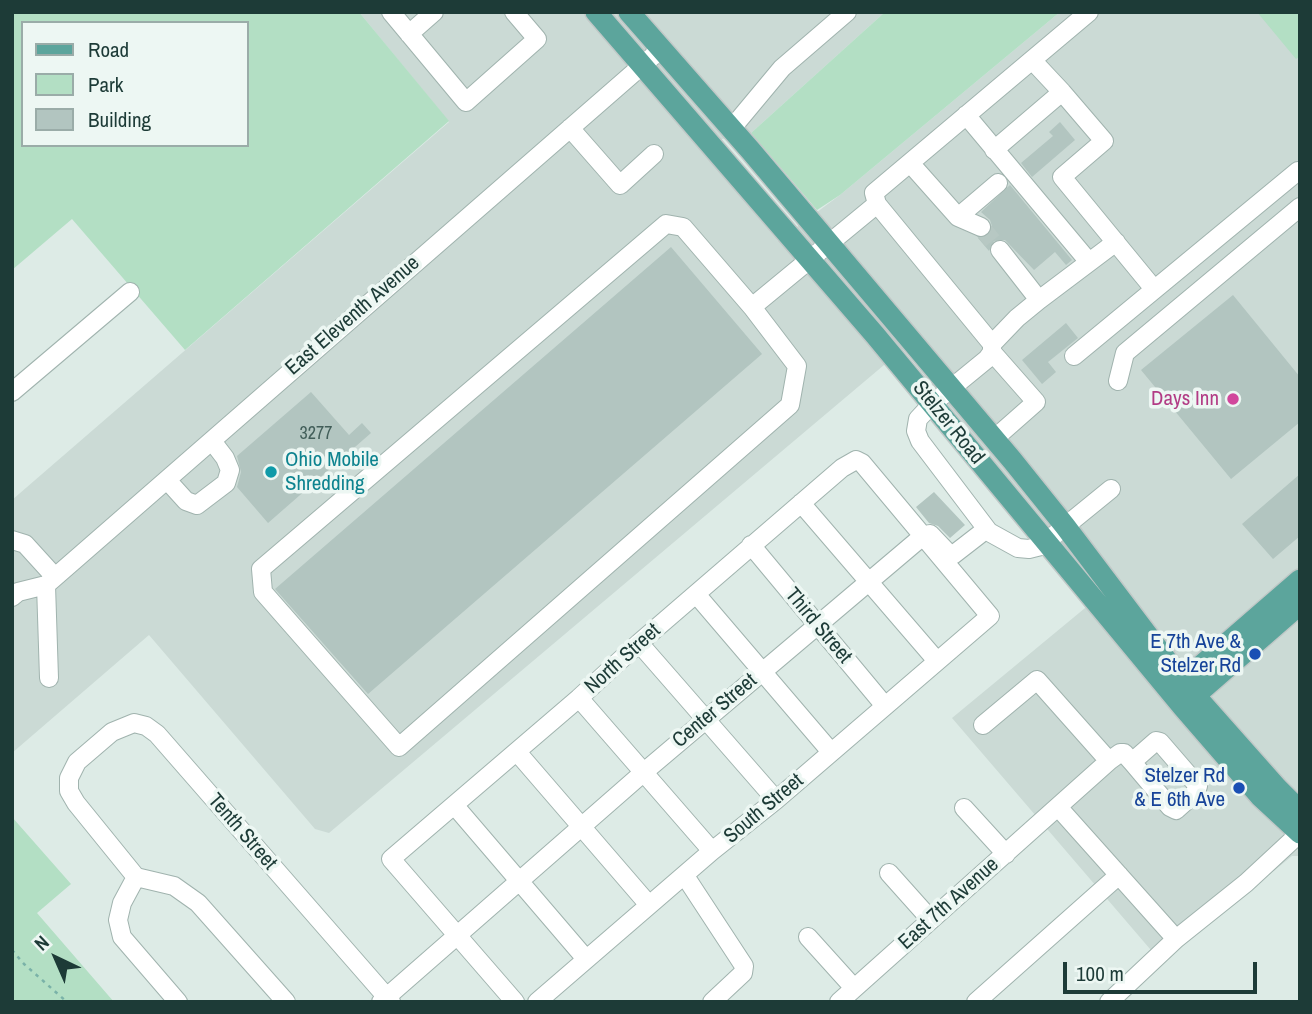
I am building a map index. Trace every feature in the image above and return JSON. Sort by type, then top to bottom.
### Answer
[{"type":"main road","name":"Stelzer Road","points":[[596,12],[932,404],[1045,542],[1183,694],[1300,811]]},
{"type":"main road","name":"Stelzer Road","points":[[629,12],[732,128],[994,439],[1065,526],[1155,647],[1183,694],[1260,796],[1300,833]]},
{"type":"main road","points":[[1155,647],[1172,659],[1188,660],[1211,653],[1239,633],[1300,580]]},
{"type":"main road","points":[[1183,694],[1300,604]]},
{"type":"main road","points":[[1183,694],[1239,633]]},
{"type":"street","points":[[391,12],[466,102],[537,39],[514,12]]},
{"type":"street","points":[[409,34],[434,12]]},
{"type":"street","points":[[732,128],[782,68],[847,12]]},
{"type":"street","points":[[994,439],[1036,402],[877,204],[874,193],[1088,12]]},
{"type":"street","name":"East Eleventh Avenue","points":[[51,581],[662,49]]},
{"type":"street","points":[[1032,60],[1104,141],[1062,177],[1154,289]]},
{"type":"street","points":[[994,150],[1062,92]]},
{"type":"street","points":[[966,116],[1089,262]]},
{"type":"street","points":[[570,128],[620,185],[654,154]]},
{"type":"street","points":[[910,163],[958,217],[981,227]]},
{"type":"street","points":[[1074,356],[1298,171]]},
{"type":"street","points":[[958,217],[998,184]]},
{"type":"street","points":[[752,307],[877,204]]},
{"type":"street","points":[[1118,381],[1125,353],[1300,207]]},
{"type":"street","points":[[666,223],[683,227],[752,307],[797,366],[790,405],[399,747],[263,592],[261,569],[666,223]]},
{"type":"street","points":[[1111,489],[1045,542],[1029,549],[1017,548],[989,532],[920,441],[916,431],[918,419],[932,404],[987,359],[992,348],[1017,318],[1116,242]]},
{"type":"street","points":[[1000,250],[1039,300]]},
{"type":"street","points":[[12,393],[130,292]]},
{"type":"street","points":[[167,480],[186,501],[197,505],[226,483],[229,470],[225,458],[212,440]]},
{"type":"street","name":"North Street","points":[[456,936],[391,859],[579,698],[751,545],[842,468],[856,460],[923,536]]},
{"type":"street","points":[[801,503],[937,661]]},
{"type":"street","points":[[923,536],[930,534],[953,555],[979,534],[989,532]]},
{"type":"street","name":"Center Street","points":[[386,1000],[581,826],[923,536]]},
{"type":"street","name":"South Street","points":[[537,1002],[990,616],[923,536]]},
{"type":"street","points":[[12,540],[24,544],[51,581],[49,678]]},
{"type":"street","name":"Third Street","points":[[751,545],[885,706]]},
{"type":"street","points":[[12,597],[18,592],[51,581]]},
{"type":"street","points":[[696,594],[831,752]]},
{"type":"street","points":[[639,643],[776,800]]},
{"type":"street","points":[[983,725],[1037,680],[1109,761],[1124,753],[1132,762]]},
{"type":"street","points":[[579,698],[712,851]]},
{"type":"street","name":"Tenth Street","points":[[136,877],[69,791],[69,778],[77,762],[112,732],[134,723],[146,726],[157,734],[386,1000]]},
{"type":"street","points":[[517,752],[649,905]]},
{"type":"street","name":"East 7th Avenue","points":[[839,1002],[1109,761]]},
{"type":"street","points":[[455,806],[586,959]]},
{"type":"street","points":[[1058,807],[1176,939]]},
{"type":"street","points":[[964,808],[1006,854]]},
{"type":"street","points":[[1109,1002],[1176,939],[1246,883],[1300,833]]},
{"type":"street","points":[[889,873],[931,920]]},
{"type":"street","points":[[976,1002],[1119,875]]},
{"type":"street","points":[[685,876],[744,966],[743,974],[712,1002]]},
{"type":"street","points":[[178,1002],[122,937],[118,920],[122,903],[136,877],[174,886],[198,903],[286,1002]]},
{"type":"street","points":[[456,936],[515,1002]]},
{"type":"street","points":[[808,937],[854,988]]},
{"type":"path","points":[[12,950],[67,1002]]},
{"type":"shaded area","points":[[359,12],[885,12],[751,133],[722,139],[705,154],[778,241],[840,195],[1060,12],[1300,12],[1300,856],[1292,856],[1162,963],[952,718],[1102,594],[903,349],[329,833],[315,829],[149,635],[12,753],[12,500],[449,122]]},
{"type":"green space","points":[[12,12],[359,12],[449,121],[185,350],[72,219],[12,270]]},
{"type":"green space","points":[[885,12],[1060,12],[840,195],[817,210],[751,133]]},
{"type":"green space","points":[[1257,12],[1300,12],[1300,56],[1296,59]]},
{"type":"green space","points":[[12,817],[71,884],[37,913],[114,1002],[12,1002]]},
{"type":"building","points":[[1060,122],[1075,140],[1032,177],[1021,163],[1053,136],[1049,132]]},
{"type":"building","points":[[1010,185],[1072,260],[1066,265],[1055,252],[1034,270],[1005,240],[994,241],[989,251],[978,238],[988,236],[992,226],[990,220],[981,212]]},
{"type":"building","points":[[671,247],[762,354],[368,694],[275,589]]},
{"type":"building","name":"Days Inn","points":[[1233,295],[1300,377],[1300,422],[1231,479],[1141,370]]},
{"type":"building","points":[[1066,323],[1078,338],[1048,362],[1056,372],[1042,384],[1022,360]]},
{"type":"building","points":[[311,392],[349,435],[362,423],[371,433],[268,523],[237,487],[241,472],[237,456]]},
{"type":"building","points":[[1300,474],[1300,536],[1273,559],[1242,524]]},
{"type":"building","points":[[934,492],[965,525],[950,538],[938,526],[929,523],[916,507]]},
{"type":"tunnel","points":[[981,227],[1000,250]]},
{"type":"place","name":"Days Inn","points":[[1233,399]]},
{"type":"place","name":"Ohio Mobile Shredding","points":[[271,472]]},
{"type":"place","name":"E 7th Ave & Stelzer Rd","points":[[1255,654]]},
{"type":"place","name":"Stelzer Rd & E 6th Ave","points":[[1239,788]]}]
